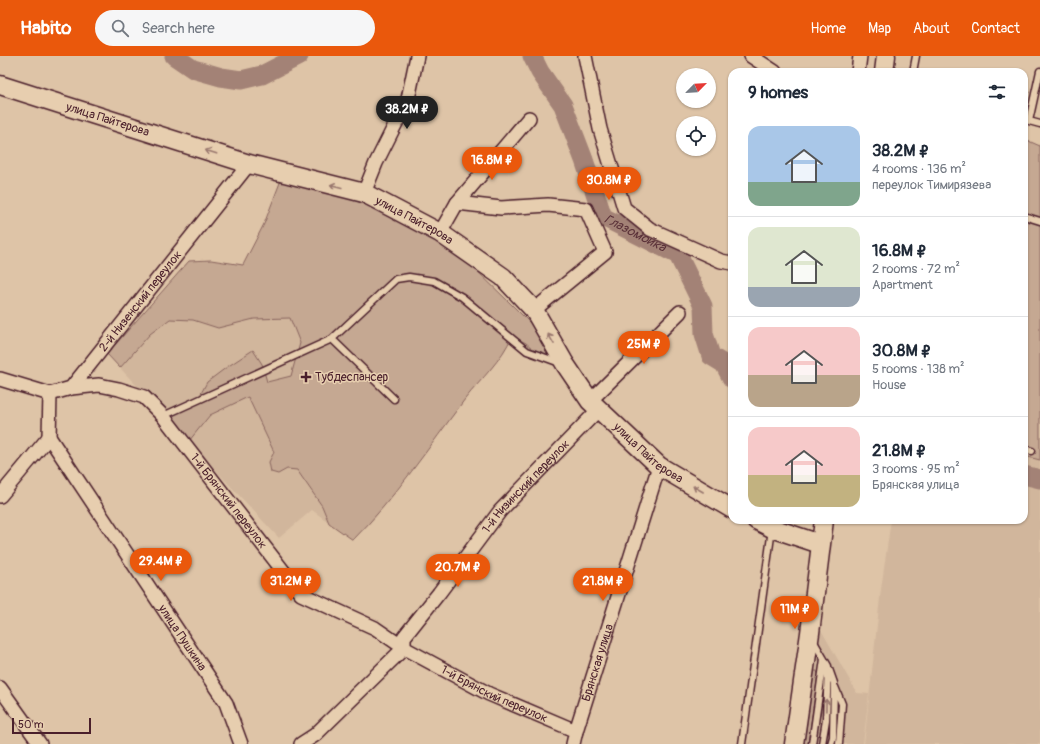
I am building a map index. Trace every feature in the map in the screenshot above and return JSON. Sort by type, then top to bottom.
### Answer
[{"type":"main road","points":[[884,68],[886,56]]},
{"type":"main road","name":"улица Пайтерова","points":[[0,85],[248,164],[364,194],[440,233],[503,277],[534,310],[565,364],[595,405],[659,466],[728,507]]},
{"type":"main road","points":[[764,524],[820,544]]},
{"type":"main road","points":[[794,744],[823,524]]},
{"type":"street","points":[[364,194],[376,163],[408,99],[417,56]]},
{"type":"street","points":[[585,56],[600,129],[624,208],[650,229],[721,261],[728,262]]},
{"type":"street","points":[[751,56],[770,68]]},
{"type":"street","points":[[858,68],[860,56]]},
{"type":"street","points":[[440,233],[457,203],[529,118]]},
{"type":"street","name":"2-й Низенский переулок","points":[[71,388],[248,164]]},
{"type":"street","points":[[457,203],[501,208],[548,205],[586,209],[605,252],[534,310]]},
{"type":"street","name":"1-й Низинский переулок","points":[[301,744],[315,735],[404,648],[404,637],[500,511],[680,312]]},
{"type":"street","points":[[0,379],[50,394],[71,388]]},
{"type":"street","name":"1-й Брянский переулок","points":[[71,388],[99,385],[119,389],[144,397],[163,416],[301,594],[375,628],[404,648],[488,694],[576,731]]},
{"type":"street","points":[[0,496],[49,436],[50,394]]},
{"type":"street","name":"улица Пушкина","points":[[49,436],[226,703],[241,744]]},
{"type":"street","name":"Брянская улица","points":[[573,744],[659,466]]},
{"type":"street","points":[[0,688],[40,744]]},
{"type":"lane","points":[[914,68],[916,56]]},
{"type":"lane","points":[[1040,71],[1029,122],[1040,124]]},
{"type":"lane","points":[[1028,217],[1040,221]]},
{"type":"lane","points":[[163,416],[332,339],[396,279],[409,277],[434,281],[462,297],[527,351],[552,362],[565,364]]},
{"type":"lane","points":[[332,339],[394,399]]},
{"type":"lane","points":[[1028,450],[1032,451]]},
{"type":"lane","points":[[742,744],[772,528]]},
{"type":"lane","points":[[810,633],[828,666],[842,704],[839,744]]},
{"type":"lane","points":[[812,744],[824,659]]},
{"type":"lane","points":[[822,744],[826,720],[828,666]]},
{"type":"lane","points":[[832,744],[834,682]]},
{"type":"shaded area","points":[[1028,141],[1040,146],[1040,460],[1028,457]]},
{"type":"shaded area","name":"Тубдеспансер","points":[[281,180],[333,193],[396,215],[431,237],[470,264],[534,327],[549,352],[548,355],[538,353],[526,343],[512,336],[503,353],[465,399],[397,490],[353,540],[329,523],[322,506],[297,470],[287,469],[278,474],[271,472],[269,462],[274,452],[248,397],[210,415],[189,441],[167,418],[195,405],[207,382],[253,350],[262,364],[267,382],[291,376],[300,343],[290,318],[254,319],[218,328],[193,320],[170,319],[150,334],[120,368],[107,354],[189,261],[211,260],[243,265],[264,224]]},
{"type":"shaded area","name":"Тубдеспансер","points":[[264,224],[506,349],[475,387],[376,517],[353,540],[312,510],[279,538],[107,354],[189,261],[243,265]]},
{"type":"shaded area","points":[[1028,457],[1040,460],[1040,744],[864,744],[881,589],[890,524],[1028,524]]},
{"type":"shaded area","points":[[812,614],[857,693],[869,694],[863,744],[794,744]]},
{"type":"shaded area","points":[[817,671],[818,674],[808,744],[804,744],[814,672]]},
{"type":"waterway","name":"Глазомойка","points":[[174,56],[193,69],[221,77],[241,80],[262,75],[299,56]]},
{"type":"waterway","name":"Глазомойка","points":[[532,56],[540,72],[563,105],[584,160],[603,217],[678,255],[703,306],[704,334],[711,356],[724,364],[728,372]]},
{"type":"waterway","name":"Глазомойка","points":[[1028,476],[1040,479]]},
{"type":"place","name":"Тубдеспансер","points":[[306,377]]}]
